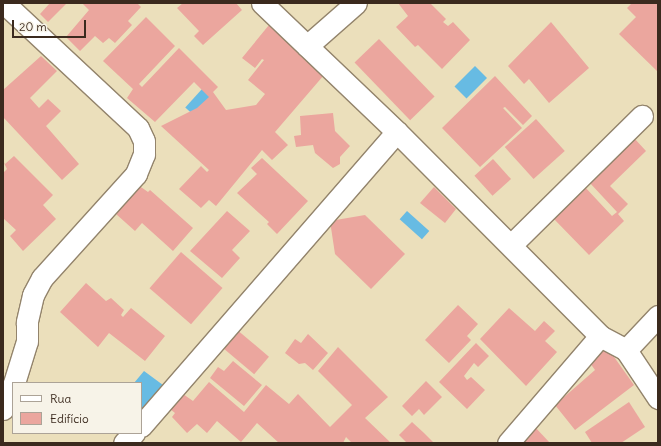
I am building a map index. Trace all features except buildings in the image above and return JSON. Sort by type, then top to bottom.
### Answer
[{"type":"street","points":[[4,3],[138,128],[144,141],[144,154],[136,174],[42,278],[33,295],[27,322],[26,341],[14,382]]},
{"type":"street","points":[[262,3],[397,132],[600,336],[626,350],[658,398]]},
{"type":"street","points":[[307,46],[356,3]]},
{"type":"street","points":[[511,245],[642,116]]},
{"type":"street","points":[[142,425],[397,132]]},
{"type":"street","points":[[626,350],[656,324]]},
{"type":"street","points":[[508,443],[600,336]]},
{"type":"street","points":[[3,409],[12,386]]},
{"type":"street","points":[[124,443],[133,434]]},
{"type":"water","points":[[475,66],[487,78],[467,99],[454,87]]},
{"type":"water","points":[[202,89],[211,97],[194,116],[185,108]]},
{"type":"water","points":[[407,211],[429,231],[422,239],[400,219]]},
{"type":"water","points":[[144,371],[163,385],[144,410],[142,409],[142,382],[135,382]]}]
